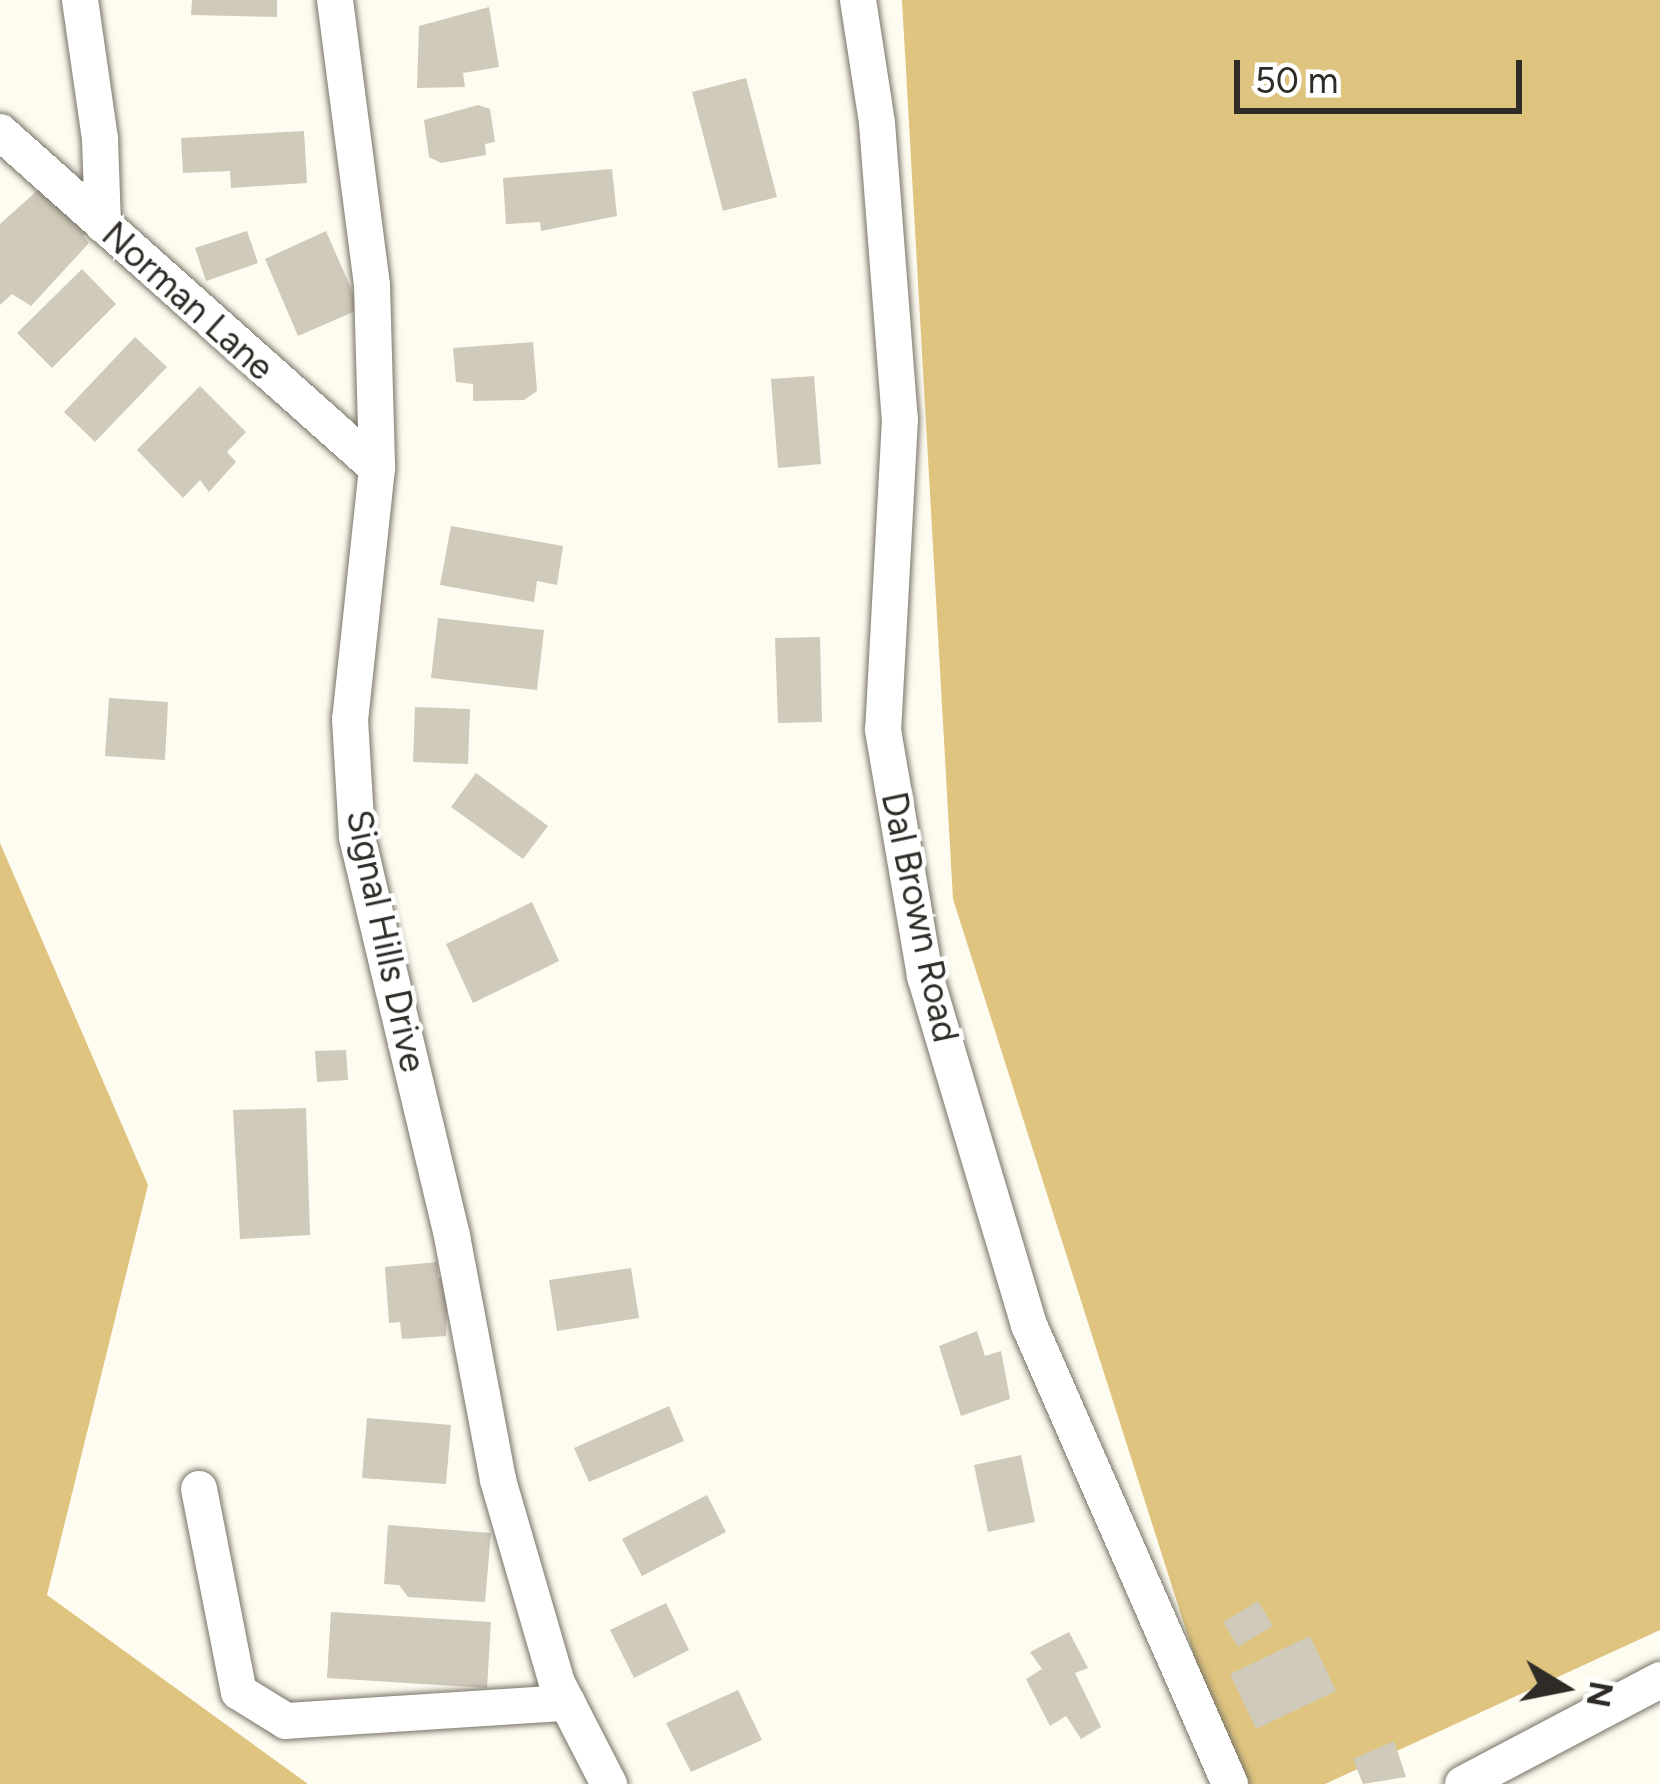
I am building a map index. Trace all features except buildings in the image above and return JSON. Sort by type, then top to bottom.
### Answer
[{"type":"street","points":[[80,0],[100,139],[103,225]]},
{"type":"street","name":"Signal Hills Drive","points":[[335,0],[372,285],[377,468],[350,719],[357,837],[452,1236],[498,1480],[567,1703],[609,1784]]},
{"type":"street","name":"Dal Brown Road","points":[[858,0],[877,123],[900,418],[883,730],[925,976],[1029,1325],[1230,1784]]},
{"type":"street","name":"Norman Lane","points":[[0,132],[377,468]]},
{"type":"street","points":[[199,1489],[239,1692],[286,1721],[567,1703]]},
{"type":"street","points":[[1463,1784],[1660,1680]]},
{"type":"shaded area","points":[[902,0],[1660,0],[1660,1630],[1325,1784],[1235,1784],[953,899]]},
{"type":"shaded area","points":[[0,843],[148,1185],[47,1595],[308,1784],[0,1784]]}]
